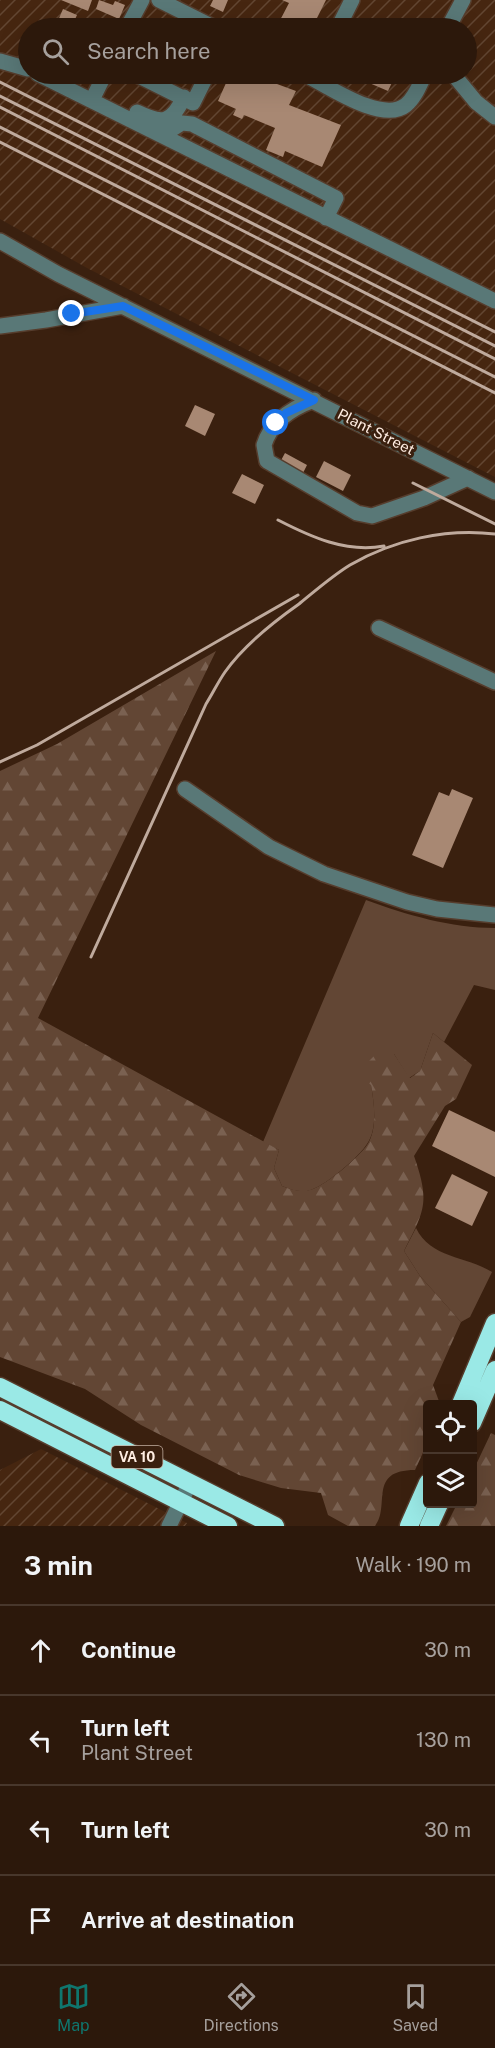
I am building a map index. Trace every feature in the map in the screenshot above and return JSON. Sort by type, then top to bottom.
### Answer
[{"type":"highway","points":[[462,1400],[495,1323]]},
{"type":"highway","points":[[477,1411],[495,1370]]},
{"type":"highway","name":"VA 10","points":[[0,1387],[275,1526]]},
{"type":"highway","name":"VA 10","points":[[0,1410],[228,1526]]},
{"type":"highway","points":[[409,1526],[423,1494]]},
{"type":"highway","points":[[429,1526],[437,1508]]},
{"type":"street","points":[[132,18],[142,0]]},
{"type":"street","points":[[159,0],[195,18]]},
{"type":"street","points":[[344,18],[352,0]]},
{"type":"street","points":[[453,18],[463,0]]},
{"type":"street","points":[[0,61],[18,66]]},
{"type":"street","points":[[59,84],[495,301]]},
{"type":"street","points":[[92,100],[100,84]]},
{"type":"street","points":[[155,84],[193,102],[202,84]]},
{"type":"street","points":[[329,84],[379,111],[388,112],[397,110],[412,99],[420,84]]},
{"type":"street","points":[[461,84],[470,96],[495,117]]},
{"type":"street","points":[[125,116],[129,108],[154,119],[166,120],[177,112],[184,98]]},
{"type":"street","points":[[163,135],[182,123],[192,124],[336,198],[326,218]]},
{"type":"street","name":"Plant Street","points":[[0,241],[123,306],[495,492]]},
{"type":"street","points":[[0,326],[123,306]]},
{"type":"street","points":[[314,400],[286,413],[276,423],[264,445],[267,461],[357,513],[379,515],[468,478]]},
{"type":"street","points":[[379,628],[495,682]]},
{"type":"street","points":[[185,789],[269,847],[324,874],[407,902],[462,912],[495,915]]},
{"type":"street","points":[[169,1526],[190,1484]]},
{"type":"shaded area","points":[[0,0],[495,0],[495,477],[87,268],[0,219]]},
{"type":"shaded area","points":[[41,1449],[187,1523],[185,1526],[0,1526],[0,1470]]},
{"type":"green space","points":[[216,651],[38,1018],[279,1150],[274,1168],[282,1186],[305,1191],[326,1182],[350,1163],[367,1145],[373,1131],[374,1116],[371,1085],[364,1079],[365,1065],[378,1052],[394,1054],[410,1078],[420,1071],[433,1033],[472,1065],[456,1099],[445,1106],[414,1156],[422,1184],[423,1205],[417,1225],[404,1251],[420,1276],[461,1322],[433,1385],[439,1400],[423,1400],[423,1453],[415,1470],[400,1472],[385,1482],[379,1518],[375,1526],[348,1526],[328,1515],[321,1493],[281,1488],[239,1475],[141,1425],[85,1389],[0,1357],[0,771],[57,744]]},
{"type":"green space","points":[[366,900],[429,920],[462,926],[495,928],[495,990],[474,985],[444,1042],[433,1033],[420,1071],[409,1078],[394,1054],[371,1085],[374,1123],[367,1144],[350,1163],[326,1182],[309,1190],[294,1190],[282,1186],[274,1168],[279,1150],[263,1142]]},
{"type":"green space","points":[[416,1228],[422,1238],[439,1251],[492,1272],[470,1317],[461,1322],[420,1276],[404,1251]]},
{"type":"green space","points":[[491,1433],[495,1435],[495,1526],[446,1526],[455,1508],[477,1508],[477,1463]]},
{"type":"building","points":[[61,0],[92,0],[88,11]]},
{"type":"building","points":[[99,0],[113,5],[115,1],[125,5],[119,18],[96,9]]},
{"type":"building","points":[[213,0],[228,0],[223,12],[210,6]]},
{"type":"building","points":[[282,0],[326,0],[317,18],[281,18],[289,3]]},
{"type":"building","points":[[63,9],[77,15],[76,18],[59,18]]},
{"type":"building","points":[[226,84],[277,84],[296,91],[289,105],[341,125],[322,167],[285,151],[283,157],[266,150],[275,128],[244,115],[242,119],[233,115],[236,109],[218,101]]},
{"type":"building","points":[[372,84],[391,84],[388,91]]},
{"type":"building","points":[[195,405],[215,414],[205,436],[185,426]]},
{"type":"building","points":[[285,453],[307,465],[302,475],[279,464]]},
{"type":"building","points":[[324,461],[351,475],[343,491],[316,477]]},
{"type":"building","points":[[242,474],[264,485],[255,504],[232,493]]},
{"type":"building","points":[[452,789],[473,798],[443,868],[412,855],[439,792],[449,796]]},
{"type":"building","points":[[449,1110],[495,1132],[495,1177],[432,1146]]},
{"type":"building","points":[[452,1174],[488,1192],[472,1226],[435,1208]]},
{"type":"railway","points":[[0,82],[495,332]]},
{"type":"railway","points":[[0,96],[495,346]]},
{"type":"railway","points":[[0,107],[495,359]]},
{"type":"railway","points":[[0,127],[495,377]]},
{"type":"railway","points":[[0,142],[495,393]]},
{"type":"railway","points":[[413,483],[495,524]]},
{"type":"railway","points":[[278,520],[329,542],[356,547],[384,546]]},
{"type":"railway","points":[[91,957],[206,704],[225,672],[241,653],[269,627],[330,579],[367,556],[420,538],[458,533],[495,534]]},
{"type":"railway","points":[[0,762],[37,745],[298,595]]},
{"type":"route","points":[[72,314],[123,306],[314,400],[286,413],[276,423]]}]
